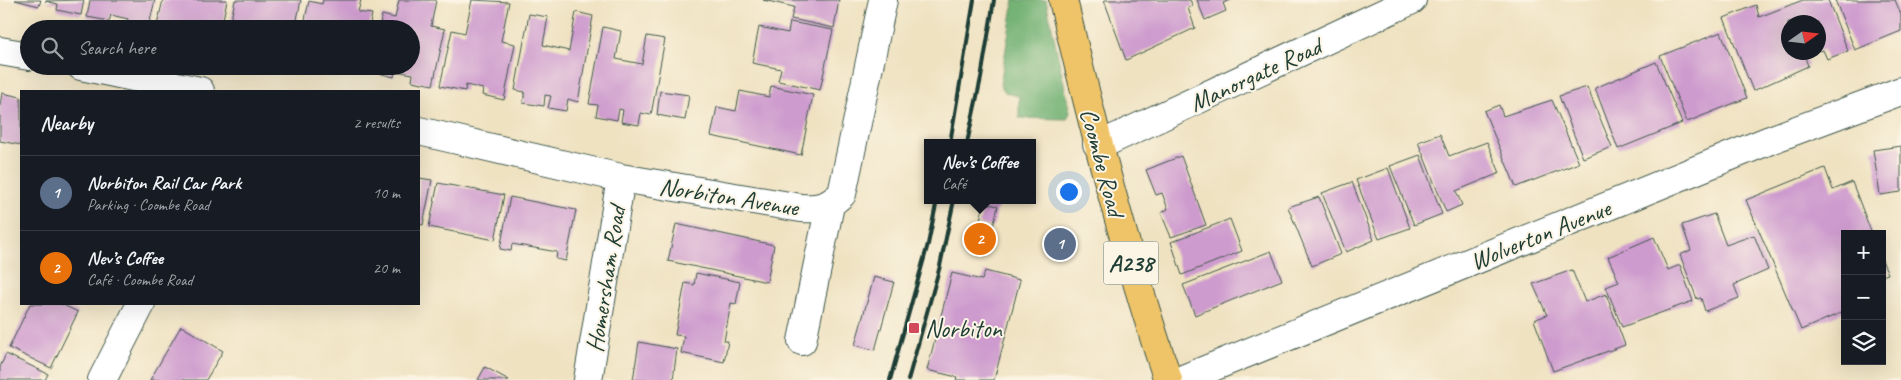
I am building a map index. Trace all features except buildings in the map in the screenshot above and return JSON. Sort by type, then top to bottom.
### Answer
[{"type":"main road","name":"Coombe Road","points":[[1062,0],[1097,144],[1144,308],[1168,380]]},
{"type":"street","name":"Norbiton Avenue","points":[[420,131],[621,178],[816,209],[830,205],[842,194],[883,0]]},
{"type":"street","name":"Manorgate Road","points":[[1097,144],[1110,140],[1235,84],[1412,0]]},
{"type":"street","points":[[0,51],[20,54]]},
{"type":"street","points":[[121,75],[189,90]]},
{"type":"street","name":"Wolverton Avenue","points":[[1181,380],[1719,161],[1901,91]]},
{"type":"street","name":"Homersham Road","points":[[588,380],[621,178]]},
{"type":"street","points":[[802,341],[830,205]]},
{"type":"street","points":[[102,380],[140,305]]},
{"type":"green space","points":[[1014,0],[1046,0],[1070,112],[1067,119],[1019,118],[1019,96],[1006,93],[1000,85]]},
{"type":"railway","points":[[951,139],[974,0]]},
{"type":"railway","points":[[968,139],[981,78],[994,0]]},
{"type":"railway","points":[[890,380],[928,244],[936,204]]},
{"type":"railway","points":[[908,380],[940,266],[953,204]]},
{"type":"place","name":"Nev’s Coffee","points":[[980,239]]},
{"type":"place","name":"Norbiton Rail Car Park","points":[[1060,244]]},
{"type":"place","name":"Norbiton","points":[[914,328]]}]
